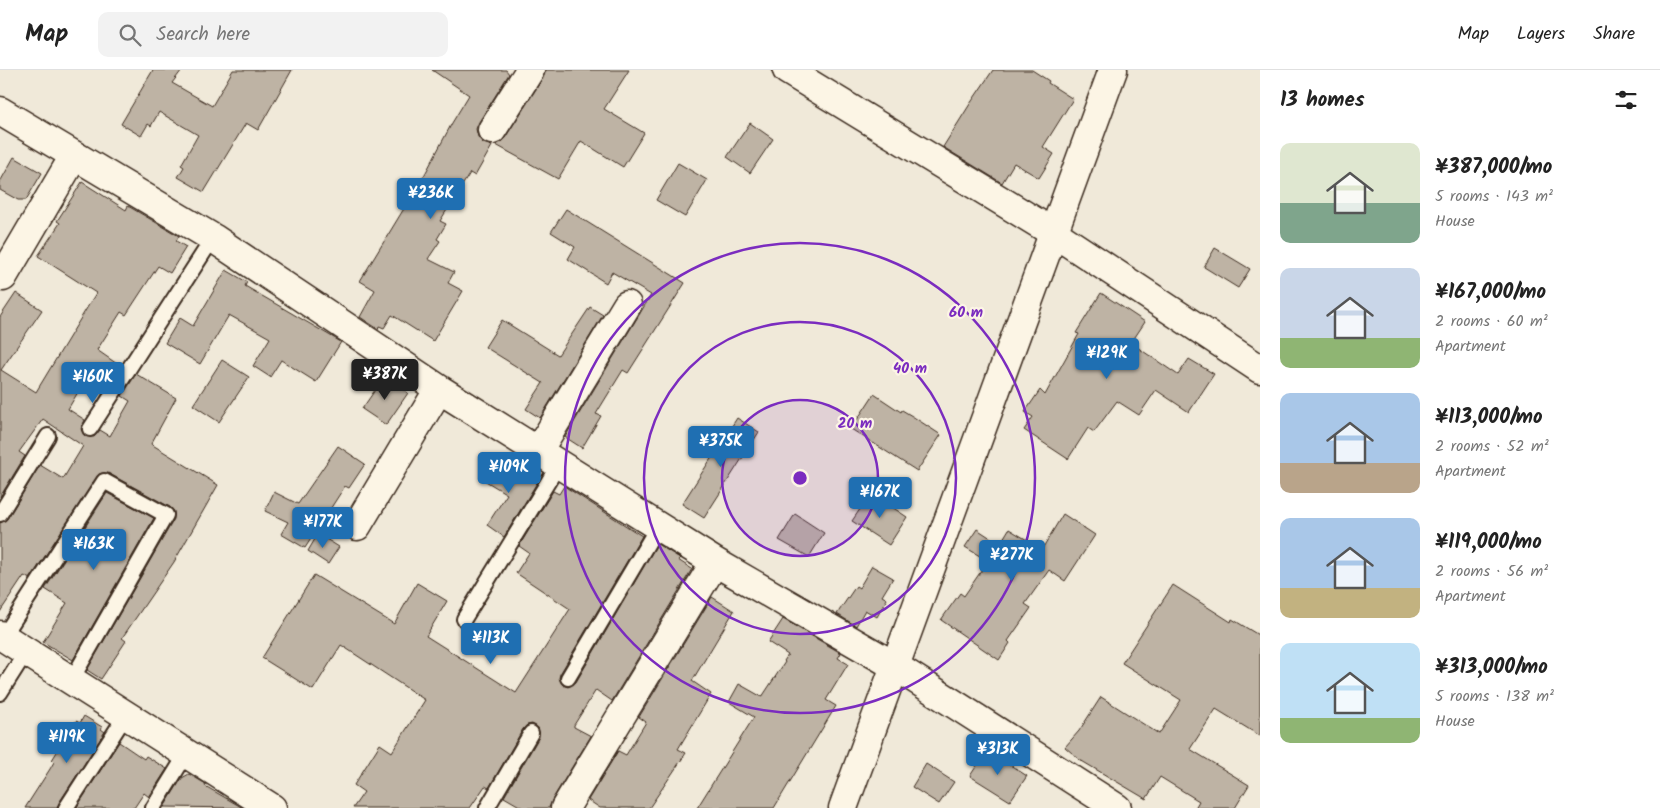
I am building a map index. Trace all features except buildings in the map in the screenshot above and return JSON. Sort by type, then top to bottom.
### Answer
[{"type":"street","points":[[492,130],[530,70]]},
{"type":"street","points":[[787,70],[1054,233],[1260,369]]},
{"type":"street","points":[[843,808],[1113,70]]},
{"type":"street","points":[[0,111],[213,238],[439,390],[716,562],[895,666],[1117,808]]},
{"type":"street","points":[[3,277],[74,156]]},
{"type":"street","points":[[548,458],[627,305]]},
{"type":"street","points":[[357,526],[439,390]]},
{"type":"street","points":[[566,808],[716,562]]},
{"type":"street","points":[[1,636],[272,808]]},
{"type":"lane","points":[[90,428],[213,238]]},
{"type":"lane","points":[[0,514],[48,436]]},
{"type":"lane","points":[[464,618],[548,458]]},
{"type":"lane","points":[[1,636],[104,481],[166,515],[71,681]]},
{"type":"lane","points":[[568,678],[658,526]]},
{"type":"lane","points":[[0,693],[26,652]]},
{"type":"lane","points":[[66,808],[126,715]]},
{"type":"lane","points":[[486,808],[531,733]]},
{"type":"lane","points":[[153,808],[187,754]]}]
